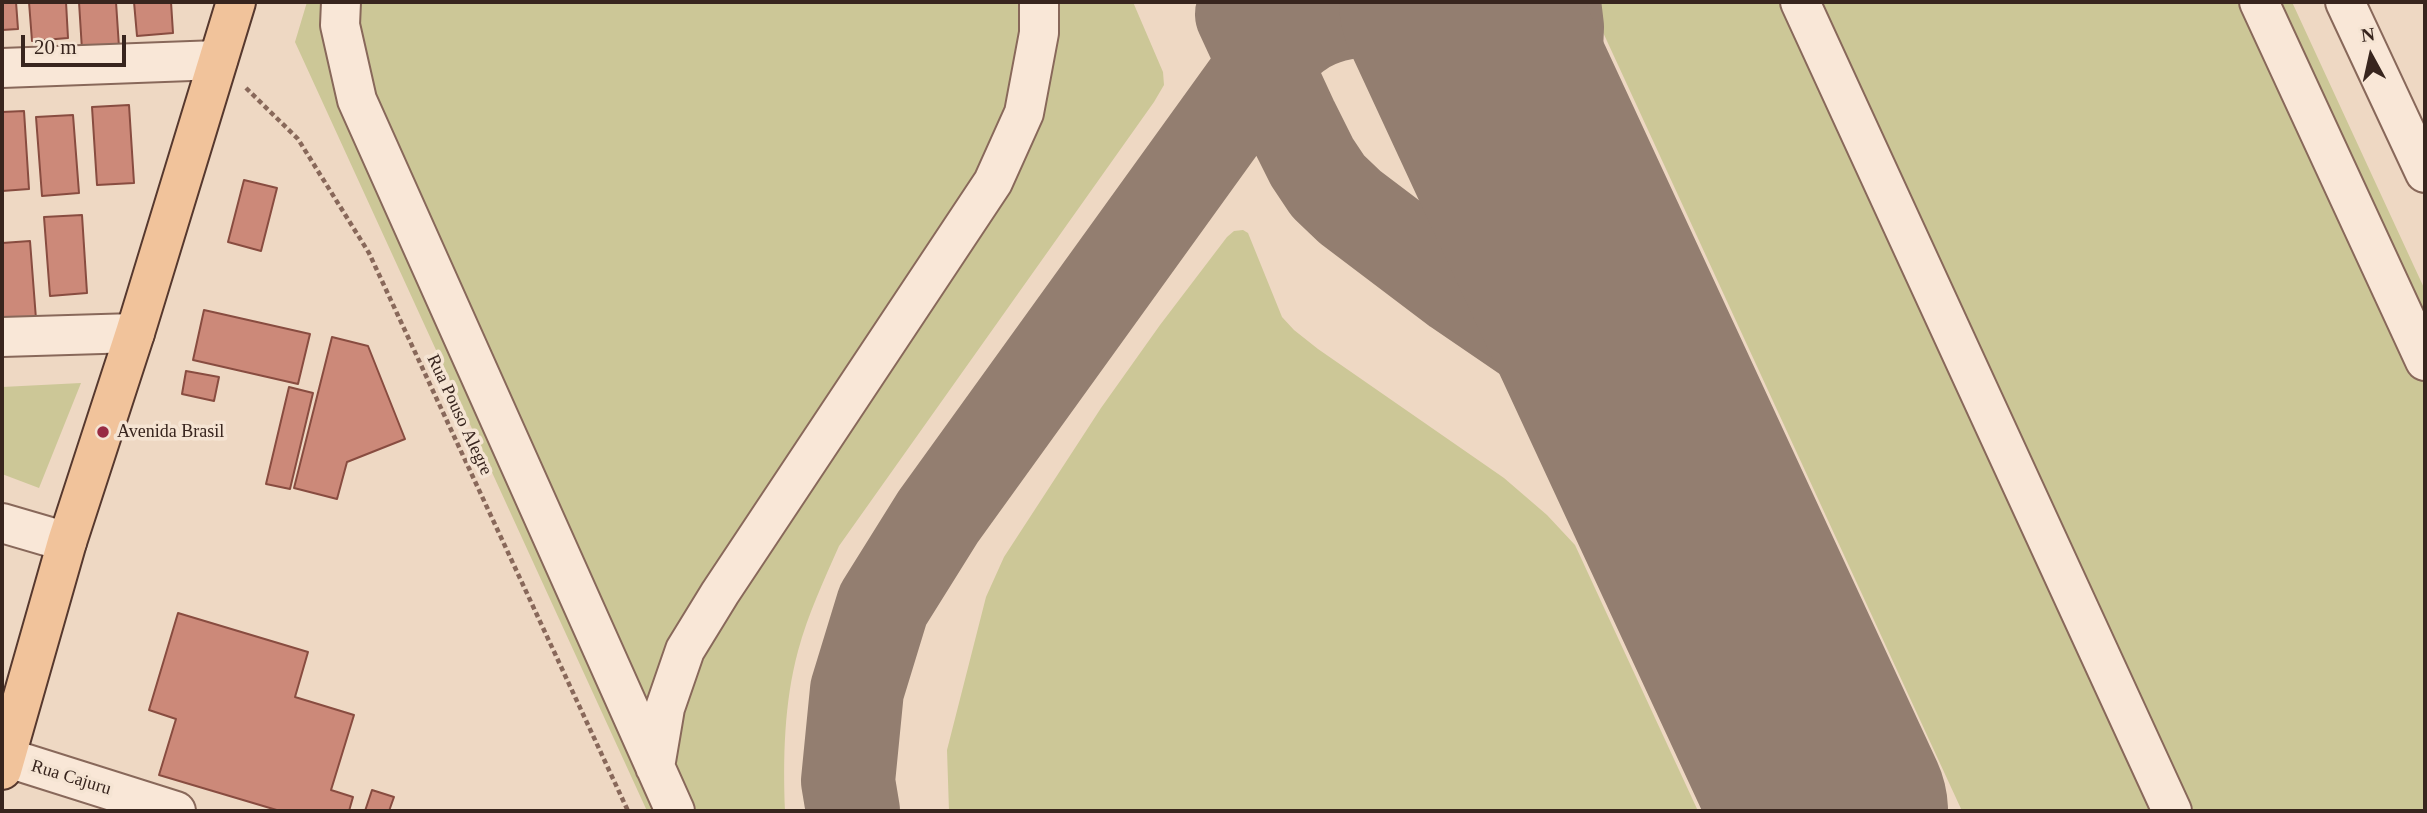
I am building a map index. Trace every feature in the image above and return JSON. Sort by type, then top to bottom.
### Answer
[{"type":"main road","points":[[3,764],[67,542],[135,333],[236,2]]},
{"type":"street","points":[[341,2],[340,25],[357,100],[675,811]]},
{"type":"street","points":[[655,767],[664,708],[685,650],[993,182],[1024,113],[1039,33],[1039,2]]},
{"type":"street","points":[[1800,2],[2172,811]]},
{"type":"street","points":[[2259,2],[2425,361]]},
{"type":"street","points":[[2345,2],[2425,173]]},
{"type":"street","points":[[2,68],[218,60]]},
{"type":"street","points":[[2,337],[135,333]]},
{"type":"street","points":[[2,523],[67,542]]},
{"type":"street","name":"Rua Cajuru","points":[[3,764],[176,811]]},
{"type":"path","name":"Rua Pouso Alegre","points":[[218,60],[298,139],[369,253],[628,811]]},
{"type":"shaded area","points":[[307,2],[1133,2],[1163,72],[1164,85],[839,546],[807,624],[793,671],[786,731],[785,811],[647,811],[295,42]]},
{"type":"shaded area","points":[[1589,2],[2292,2],[2425,290],[2425,811],[1962,811]]},
{"type":"shaded area","points":[[1243,230],[1248,233],[1282,317],[1294,330],[1504,478],[1547,515],[1575,545],[1698,811],[949,811],[947,750],[986,597],[1004,557],[1101,408],[1160,325],[1227,237],[1234,231]]},
{"type":"shaded area","points":[[81,383],[39,488],[2,474],[2,387]]},
{"type":"building","points":[[2,2],[16,2],[18,29],[2,30]]},
{"type":"building","points":[[29,2],[66,2],[68,38],[32,41]]},
{"type":"building","points":[[79,2],[116,2],[119,47],[82,50]]},
{"type":"building","points":[[134,2],[171,2],[173,33],[137,36]]},
{"type":"building","points":[[129,105],[134,183],[97,185],[92,107]]},
{"type":"building","points":[[24,111],[29,189],[2,191],[2,112]]},
{"type":"building","points":[[73,115],[79,193],[42,196],[36,117]]},
{"type":"building","points":[[244,180],[277,188],[261,251],[228,242]]},
{"type":"building","points":[[82,215],[87,293],[50,296],[44,217]]},
{"type":"building","points":[[30,241],[36,319],[2,322],[2,243]]},
{"type":"building","points":[[204,310],[310,334],[298,384],[193,360]]},
{"type":"building","points":[[332,337],[368,346],[405,439],[347,462],[337,499],[294,488]]},
{"type":"building","points":[[186,371],[219,377],[214,401],[182,394]]},
{"type":"building","points":[[289,387],[313,393],[290,489],[266,484]]},
{"type":"building","points":[[178,613],[308,652],[295,697],[354,715],[331,790],[353,797],[349,811],[280,811],[159,775],[176,719],[149,710]]},
{"type":"building","points":[[372,790],[394,797],[389,811],[365,811]]},
{"type":"taxiway","points":[[1553,207],[1541,144],[1542,119],[1556,50],[1554,2]]},
{"type":"taxiway","points":[[853,811],[848,781],[857,690],[883,605],[938,517],[1264,65],[1290,38],[1315,22],[1334,15],[1374,11],[1394,12],[1432,23],[1453,37],[1486,71]]},
{"type":"taxiway","points":[[1242,14],[1291,120],[1312,162],[1328,186],[1350,207],[1457,288],[1599,385],[1662,444]]},
{"type":"runway","points":[[1456,2],[1831,811]]},
{"type":"place","name":"Avenida Brasil","points":[[103,432]]}]
